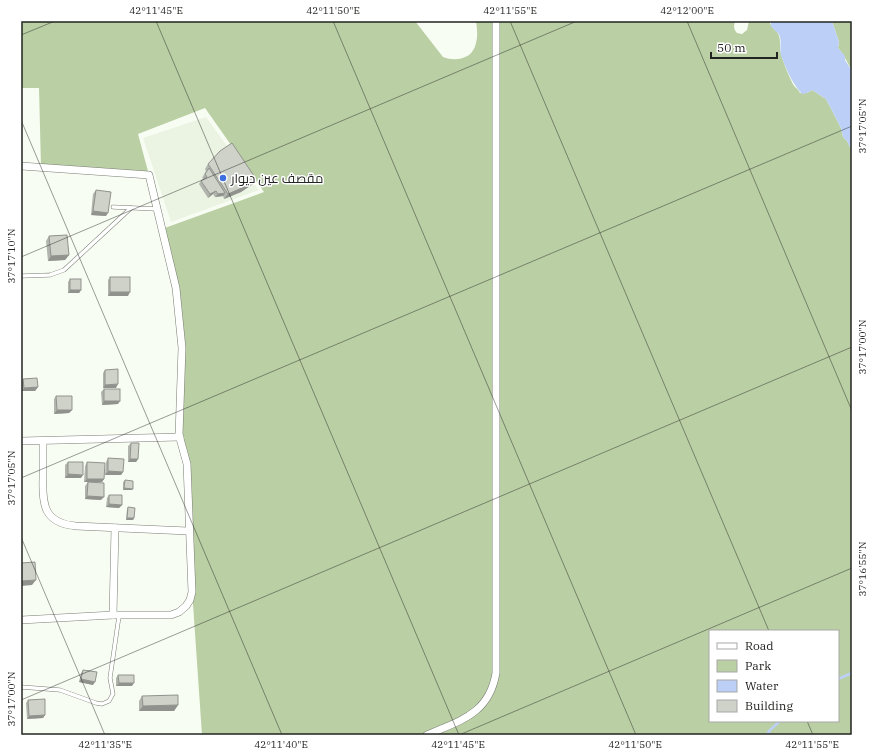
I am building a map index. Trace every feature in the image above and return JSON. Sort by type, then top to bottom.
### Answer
[{"type":"street","points":[[427,735],[460,721],[479,709],[489,696],[496,673],[496,21]]},
{"type":"street","points":[[21,166],[149,175],[176,288],[182,341],[180,437],[186,464],[188,531],[192,586],[191,596],[186,606],[180,612],[171,615],[116,615],[21,620]]},
{"type":"street","points":[[21,441],[180,437]]},
{"type":"street","points":[[43,441],[42,498],[44,507],[50,516],[58,522],[69,526],[188,531]]},
{"type":"street","points":[[115,528],[116,615]]},
{"type":"lane","points":[[113,207],[157,209]]},
{"type":"lane","points":[[21,276],[50,275],[64,270],[131,208]]},
{"type":"lane","points":[[21,687],[60,690],[100,704],[109,701],[113,694],[110,678],[116,615]]},
{"type":"shaded area","points":[[206,117],[259,190],[171,222],[143,138]]},
{"type":"green space","points":[[21,21],[415,21],[443,57],[458,59],[468,56],[474,48],[477,38],[476,21],[735,21],[735,30],[737,33],[742,34],[747,30],[749,21],[771,21],[771,25],[778,34],[781,54],[794,86],[800,93],[807,93],[812,90],[826,99],[841,128],[843,137],[847,141],[852,151],[852,735],[202,735],[188,531],[187,464],[181,443],[182,341],[162,229],[264,192],[205,108],[138,134],[149,175],[41,167],[39,88],[21,88]]},
{"type":"green space","points":[[832,21],[852,21],[852,71],[838,48],[839,42]]},
{"type":"water","points":[[771,21],[832,21],[839,42],[838,48],[845,56],[845,60],[852,71],[852,151],[847,141],[843,137],[841,128],[826,99],[812,90],[802,94],[792,81],[781,55],[781,41],[779,35],[771,26]]},
{"type":"building","points":[[232,143],[256,179],[244,187],[228,194],[208,164],[220,151]]},
{"type":"building","points":[[209,168],[225,193],[218,194],[216,191],[210,194],[201,181],[207,177],[205,174]]},
{"type":"building","points":[[96,190],[111,192],[108,213],[93,211]]},
{"type":"building","points":[[67,235],[69,255],[51,256],[49,236]]},
{"type":"building","points":[[110,277],[130,277],[130,292],[110,292]]},
{"type":"building","points":[[70,279],[81,279],[81,290],[70,290]]},
{"type":"building","points":[[118,369],[118,384],[105,385],[105,370]]},
{"type":"building","points":[[37,378],[38,387],[24,388],[23,379]]},
{"type":"building","points":[[104,389],[120,389],[120,401],[104,401]]},
{"type":"building","points":[[56,396],[72,396],[72,410],[57,410]]},
{"type":"building","points":[[131,443],[139,443],[138,459],[130,459]]},
{"type":"building","points":[[108,458],[124,459],[123,472],[108,471]]},
{"type":"building","points":[[68,462],[83,462],[83,475],[68,474]]},
{"type":"building","points":[[87,462],[105,463],[104,479],[87,479]]},
{"type":"building","points":[[125,480],[133,481],[133,489],[124,488]]},
{"type":"building","points":[[88,482],[104,483],[104,497],[87,496]]},
{"type":"building","points":[[109,495],[122,495],[122,505],[109,504]]},
{"type":"building","points":[[128,507],[135,508],[134,518],[127,518]]},
{"type":"building","points":[[35,562],[36,580],[21,581],[21,563]]},
{"type":"building","points":[[83,670],[97,672],[95,682],[81,679]]},
{"type":"building","points":[[118,675],[134,675],[134,683],[119,683]]},
{"type":"building","points":[[178,695],[178,705],[143,706],[142,696]]},
{"type":"building","points":[[45,699],[45,715],[29,716],[28,700]]},
{"type":"waterway","points":[[839,679],[852,673]]},
{"type":"waterway","points":[[767,735],[779,722]]},
{"type":"place","name":"مقصف عين ديوار","points":[[223,178]]}]
